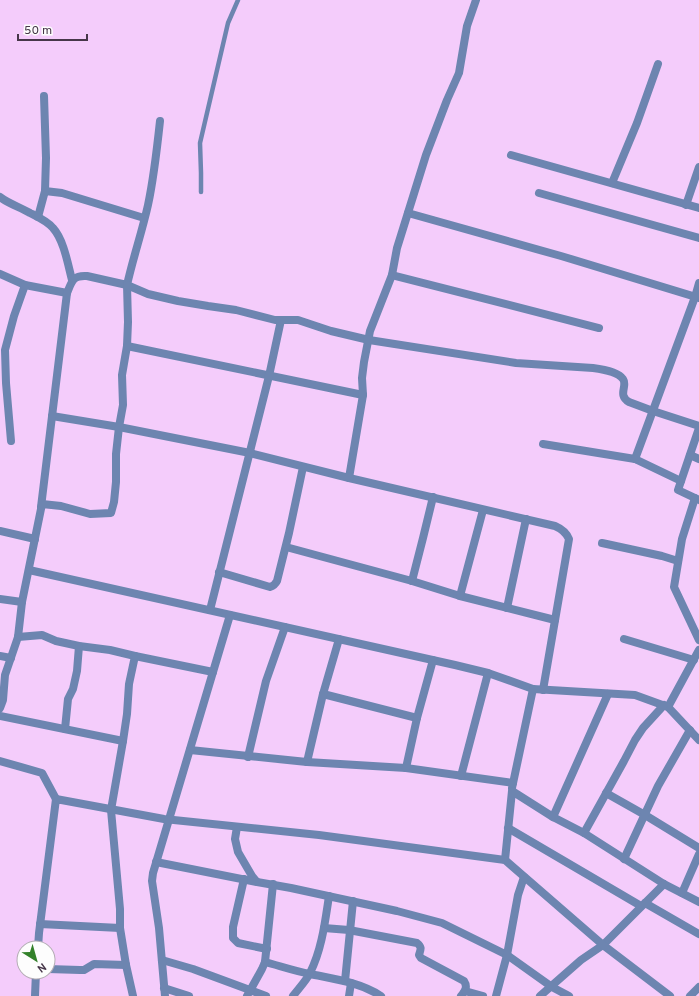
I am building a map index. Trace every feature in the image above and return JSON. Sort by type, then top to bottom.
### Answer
[{"type":"street","points":[[349,478],[363,395],[362,378],[370,331],[392,276],[397,248],[426,155],[459,73],[467,26],[476,0]]},
{"type":"street","points":[[612,183],[642,110],[658,64]]},
{"type":"street","points":[[38,217],[45,191],[46,158],[44,96]]},
{"type":"street","points":[[41,507],[42,504],[61,506],[90,514],[111,513],[114,502],[116,454],[123,405],[122,375],[127,346],[127,285],[148,206],[156,162],[160,121]]},
{"type":"street","points":[[511,155],[699,208]]},
{"type":"street","points":[[686,204],[699,167]]},
{"type":"street","points":[[45,191],[62,193],[144,218]]},
{"type":"street","points":[[539,193],[699,238]]},
{"type":"street","points":[[0,197],[45,221],[53,228],[60,238],[72,280]]},
{"type":"street","points":[[408,213],[561,256],[697,297]]},
{"type":"street","points":[[0,274],[25,285],[67,293]]},
{"type":"street","points":[[0,708],[3,700],[5,675],[18,637],[22,602],[41,507],[67,293],[72,280],[81,275],[127,285],[148,294],[178,301],[236,310],[274,320],[298,320],[331,331],[368,340],[516,363],[593,368],[615,373],[624,381],[623,394],[626,400],[699,427],[678,490],[697,499],[682,539],[674,587],[699,640]]},
{"type":"street","points":[[392,276],[599,328]]},
{"type":"street","points":[[635,459],[697,297],[699,283]]},
{"type":"street","points":[[11,441],[5,350],[14,316],[25,285]]},
{"type":"street","points":[[210,610],[269,376],[281,320]]},
{"type":"street","points":[[127,346],[363,395]]},
{"type":"street","points":[[52,416],[119,427],[250,453],[561,528],[569,539],[543,690]]},
{"type":"street","points":[[543,444],[635,459],[681,482]]},
{"type":"street","points":[[690,455],[699,459]]},
{"type":"street","points":[[219,572],[270,587],[273,587],[277,582],[303,467]]},
{"type":"street","points":[[412,581],[424,538],[432,497]]},
{"type":"street","points":[[460,596],[484,510]]},
{"type":"street","points":[[507,608],[526,519]]},
{"type":"street","points":[[0,530],[35,539]]},
{"type":"street","points":[[602,543],[678,561]]},
{"type":"street","points":[[286,547],[412,581],[460,596],[555,620]]},
{"type":"street","points":[[29,570],[433,660],[488,674],[533,689],[635,695],[666,706],[699,740]]},
{"type":"street","points":[[0,599],[22,602]]},
{"type":"street","points":[[189,996],[165,992],[152,873],[230,615]]},
{"type":"street","points":[[248,757],[266,681],[285,627]]},
{"type":"street","points":[[18,637],[42,635],[79,646],[110,650],[213,672]]},
{"type":"street","points":[[307,762],[323,694],[339,639]]},
{"type":"street","points":[[624,639],[694,660]]},
{"type":"street","points":[[65,729],[68,699],[73,689],[78,670],[79,646]]},
{"type":"street","points":[[584,834],[635,740],[643,728],[666,706],[699,650]]},
{"type":"street","points":[[0,656],[11,658]]},
{"type":"street","points":[[132,996],[120,928],[120,909],[111,810],[127,714],[129,684],[135,656]]},
{"type":"street","points":[[406,768],[417,718],[433,660]]},
{"type":"street","points":[[461,776],[488,674]]},
{"type":"street","points":[[505,860],[512,787],[533,689]]},
{"type":"street","points":[[323,694],[417,718]]},
{"type":"street","points":[[553,817],[608,694]]},
{"type":"street","points":[[0,716],[123,741]]},
{"type":"street","points":[[624,859],[664,775],[690,730]]},
{"type":"street","points":[[190,750],[307,762],[406,768],[461,776],[512,787],[553,817],[584,834],[664,884],[699,902]]},
{"type":"street","points":[[0,760],[42,772],[56,799],[39,940]]},
{"type":"street","points":[[606,793],[699,848]]},
{"type":"street","points":[[56,799],[169,820],[319,835],[505,860],[603,945],[670,996]]},
{"type":"street","points":[[237,827],[236,839],[238,852],[252,876],[258,882]]},
{"type":"street","points":[[508,828],[643,905],[699,934]]},
{"type":"street","points":[[682,893],[699,854]]},
{"type":"street","points":[[156,862],[273,884],[397,910],[442,923],[507,956],[552,987],[568,996]]},
{"type":"street","points":[[496,996],[507,956],[518,895],[524,877]]},
{"type":"street","points":[[244,879],[233,927],[233,938],[238,943],[267,949]]},
{"type":"street","points":[[249,993],[265,962],[273,884]]},
{"type":"street","points":[[540,996],[552,987],[580,960],[603,945],[664,884]]},
{"type":"street","points":[[294,996],[309,974],[316,959],[324,928],[329,896]]},
{"type":"street","points":[[349,996],[349,930],[352,901]]},
{"type":"street","points":[[40,924],[120,928]]},
{"type":"street","points":[[324,928],[349,930],[417,943],[421,948],[419,954],[421,958],[464,981],[466,987],[463,993],[482,996]]},
{"type":"street","points":[[162,960],[193,970],[249,993],[266,996]]},
{"type":"street","points":[[265,962],[362,986],[380,996]]},
{"type":"street","points":[[56,969],[80,970],[87,969],[94,964],[126,965]]},
{"type":"street","points":[[35,996],[36,980]]},
{"type":"street","points":[[690,996],[699,987]]},
{"type":"lane","points":[[201,192],[200,143],[228,23],[238,0]]}]
